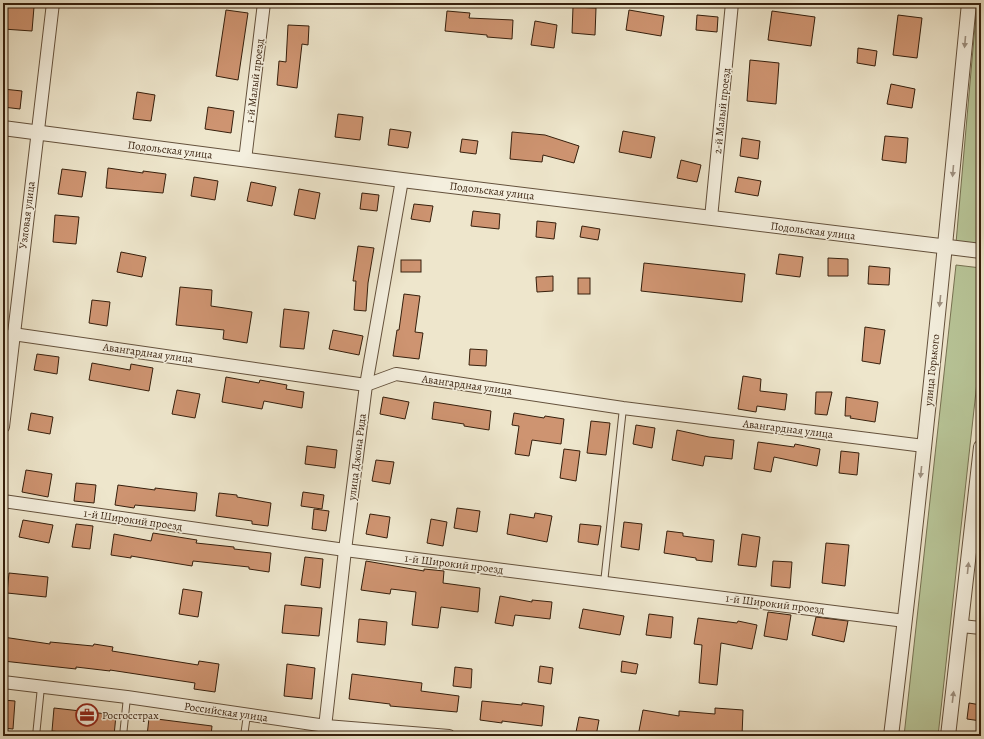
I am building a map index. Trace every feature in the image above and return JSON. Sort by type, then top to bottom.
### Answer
[{"type":"street","name":"Узловая улица","points":[[3,427],[53,3]]},
{"type":"street","name":"1-й Малый проезд","points":[[245,160],[264,3]]},
{"type":"street","name":"2-й Малый проезд","points":[[711,218],[732,3]]},
{"type":"street","name":"улица Горького","points":[[892,736],[906,621],[945,248],[968,3]]},
{"type":"street","name":"Подольская улица","points":[[3,128],[402,180],[945,248],[981,251]]},
{"type":"street","name":"улица Джона Рида","points":[[325,731],[345,550],[366,385],[402,180]]},
{"type":"street","name":"Авангардная улица","points":[[13,334],[366,385],[396,374],[623,408],[924,446]]},
{"type":"street","points":[[948,736],[981,451]]},
{"type":"street","name":"1-й Широкий проезд","points":[[3,501],[345,550],[906,621]]},
{"type":"street","points":[[961,626],[981,628]]},
{"type":"street","name":"Российская улица","points":[[3,682],[127,697],[247,715],[325,731],[449,736]]},
{"type":"lane","points":[[604,583],[623,408]]},
{"type":"lane","points":[[36,736],[41,687]]},
{"type":"lane","points":[[123,736],[127,697]]},
{"type":"lane","points":[[244,736],[247,715]]},
{"type":"green space","points":[[977,3],[981,3],[981,245],[956,243]]},
{"type":"green space","points":[[956,265],[981,268],[981,346],[938,736],[904,736]]},
{"type":"building","points":[[3,5],[34,7],[32,31],[3,29]]},
{"type":"building","points":[[573,7],[596,8],[595,35],[572,33]]},
{"type":"building","points":[[226,10],[248,13],[238,80],[216,76]]},
{"type":"building","points":[[629,10],[664,16],[661,36],[626,30]]},
{"type":"building","points":[[447,11],[470,13],[469,18],[513,20],[512,39],[445,31]]},
{"type":"building","points":[[772,11],[815,17],[811,46],[768,40]]},
{"type":"building","points":[[697,15],[718,17],[717,32],[696,30]]},
{"type":"building","points":[[898,15],[922,18],[917,58],[893,55]]},
{"type":"building","points":[[535,21],[557,25],[554,48],[531,45]]},
{"type":"building","points":[[288,25],[309,26],[308,45],[302,44],[297,88],[277,85],[279,61],[286,62]]},
{"type":"building","points":[[858,48],[877,51],[875,66],[857,63]]},
{"type":"building","points":[[750,60],[779,63],[776,104],[747,101]]},
{"type":"building","points":[[891,84],[915,89],[912,108],[887,104]]},
{"type":"building","points":[[3,89],[22,91],[20,109],[3,107]]},
{"type":"building","points":[[137,92],[155,95],[151,121],[133,119]]},
{"type":"building","points":[[208,107],[234,111],[231,133],[205,129]]},
{"type":"building","points":[[338,114],[363,117],[360,140],[335,137]]},
{"type":"building","points":[[390,129],[411,132],[408,148],[388,145]]},
{"type":"building","points":[[623,131],[655,137],[651,158],[619,152]]},
{"type":"building","points":[[512,132],[545,135],[579,146],[574,163],[543,155],[542,162],[510,159]]},
{"type":"building","points":[[885,136],[908,138],[906,163],[882,160]]},
{"type":"building","points":[[742,138],[760,141],[758,159],[740,156]]},
{"type":"building","points":[[462,139],[478,141],[476,154],[460,152]]},
{"type":"building","points":[[681,160],[701,165],[697,182],[677,178]]},
{"type":"building","points":[[108,168],[143,173],[143,171],[166,174],[163,193],[106,188]]},
{"type":"building","points":[[62,169],[86,172],[82,197],[58,194]]},
{"type":"building","points":[[194,177],[218,181],[215,200],[191,196]]},
{"type":"building","points":[[738,177],[761,181],[758,196],[735,192]]},
{"type":"building","points":[[251,182],[276,187],[272,206],[247,201]]},
{"type":"building","points":[[299,189],[320,193],[315,219],[294,215]]},
{"type":"building","points":[[362,193],[379,195],[377,211],[360,209]]},
{"type":"building","points":[[414,204],[433,206],[430,222],[411,219]]},
{"type":"building","points":[[473,211],[500,214],[499,229],[471,226]]},
{"type":"building","points":[[55,215],[79,217],[76,244],[53,242]]},
{"type":"building","points":[[537,221],[556,223],[554,239],[536,237]]},
{"type":"building","points":[[582,226],[600,229],[598,240],[580,237]]},
{"type":"building","points":[[358,246],[374,248],[368,283],[366,311],[354,310],[356,281],[353,281]]},
{"type":"building","points":[[121,252],[146,257],[142,277],[117,272]]},
{"type":"building","points":[[779,254],[803,257],[800,277],[776,274]]},
{"type":"building","points":[[828,258],[848,259],[848,276],[828,276]]},
{"type":"building","points":[[401,260],[421,260],[421,272],[401,272]]},
{"type":"building","points":[[644,263],[745,274],[742,302],[641,291]]},
{"type":"building","points":[[869,266],[890,268],[889,285],[868,284]]},
{"type":"building","points":[[553,276],[553,291],[537,292],[536,277]]},
{"type":"building","points":[[578,278],[590,278],[590,294],[578,294]]},
{"type":"building","points":[[180,287],[212,290],[211,306],[252,312],[247,343],[223,339],[224,330],[176,325]]},
{"type":"building","points":[[404,294],[420,296],[415,332],[423,333],[419,359],[393,356],[397,330],[399,330]]},
{"type":"building","points":[[92,300],[110,302],[107,326],[89,323]]},
{"type":"building","points":[[284,309],[309,312],[304,349],[280,347]]},
{"type":"building","points":[[865,327],[885,330],[880,364],[862,361]]},
{"type":"building","points":[[333,330],[363,336],[359,355],[329,349]]},
{"type":"building","points":[[470,349],[487,350],[486,366],[469,365]]},
{"type":"building","points":[[37,354],[59,357],[57,374],[34,370]]},
{"type":"building","points":[[92,363],[130,370],[131,364],[153,368],[149,391],[89,380]]},
{"type":"building","points":[[743,376],[761,379],[760,391],[787,394],[785,410],[757,406],[756,412],[738,409]]},
{"type":"building","points":[[226,377],[259,383],[260,380],[287,385],[286,389],[304,392],[302,408],[264,401],[262,409],[222,402]]},
{"type":"building","points":[[177,390],[200,394],[195,418],[172,414]]},
{"type":"building","points":[[816,392],[832,392],[827,415],[815,414]]},
{"type":"building","points":[[383,397],[409,402],[405,419],[380,414]]},
{"type":"building","points":[[846,397],[878,402],[875,422],[845,416]]},
{"type":"building","points":[[434,402],[491,411],[489,430],[432,419]]},
{"type":"building","points":[[31,413],[53,417],[50,434],[28,430]]},
{"type":"building","points":[[514,413],[544,418],[545,416],[564,419],[561,444],[532,440],[529,456],[515,454],[519,426],[512,425]]},
{"type":"building","points":[[591,421],[610,423],[606,455],[587,453]]},
{"type":"building","points":[[636,425],[655,428],[652,448],[633,444]]},
{"type":"building","points":[[677,430],[709,437],[734,440],[732,459],[705,456],[703,466],[672,460]]},
{"type":"building","points":[[758,442],[794,447],[795,444],[820,449],[817,466],[774,457],[771,472],[754,469]]},
{"type":"building","points":[[307,446],[337,450],[335,468],[305,464]]},
{"type":"building","points":[[564,449],[580,451],[576,481],[560,478]]},
{"type":"building","points":[[841,451],[859,453],[857,475],[839,473]]},
{"type":"building","points":[[376,460],[394,462],[390,484],[372,481]]},
{"type":"building","points":[[26,470],[52,474],[48,497],[22,492]]},
{"type":"building","points":[[76,483],[96,485],[94,503],[74,501]]},
{"type":"building","points":[[118,485],[155,490],[155,488],[197,493],[195,511],[135,505],[134,508],[115,505]]},
{"type":"building","points":[[303,492],[324,495],[322,509],[301,506]]},
{"type":"building","points":[[219,493],[237,495],[237,497],[271,503],[268,526],[252,524],[252,521],[216,516]]},
{"type":"building","points":[[457,508],[480,511],[477,532],[454,528]]},
{"type":"building","points":[[314,509],[329,511],[326,531],[312,529]]},
{"type":"building","points":[[535,513],[552,516],[547,542],[507,534],[510,514],[534,518]]},
{"type":"building","points":[[370,514],[390,517],[387,538],[366,534]]},
{"type":"building","points":[[431,519],[447,522],[443,546],[427,543]]},
{"type":"building","points":[[23,520],[53,525],[49,543],[19,537]]},
{"type":"building","points":[[624,522],[642,524],[639,550],[621,547]]},
{"type":"building","points":[[76,524],[93,526],[90,549],[72,547]]},
{"type":"building","points":[[580,524],[601,526],[598,545],[578,542]]},
{"type":"building","points":[[667,531],[683,533],[683,536],[714,540],[712,562],[664,553]]},
{"type":"building","points":[[153,533],[197,540],[196,543],[271,553],[269,572],[249,569],[249,567],[193,561],[192,566],[131,556],[131,558],[111,555],[114,534],[151,541]]},
{"type":"building","points":[[742,534],[760,537],[756,567],[738,565]]},
{"type":"building","points":[[826,543],[849,545],[845,586],[822,583]]},
{"type":"building","points":[[305,557],[323,559],[320,588],[301,585]]},
{"type":"building","points":[[366,561],[424,571],[424,569],[444,571],[443,583],[480,588],[478,612],[441,607],[438,628],[412,625],[416,592],[391,589],[390,594],[361,590]]},
{"type":"building","points":[[773,561],[792,562],[790,588],[771,586]]},
{"type":"building","points":[[9,573],[48,577],[46,597],[7,593]]},
{"type":"building","points":[[183,589],[202,592],[198,617],[179,614]]},
{"type":"building","points":[[500,596],[532,602],[532,600],[552,602],[550,619],[515,615],[513,626],[495,623]]},
{"type":"building","points":[[285,605],[322,608],[319,636],[282,633]]},
{"type":"building","points":[[583,609],[624,616],[620,635],[579,628]]},
{"type":"building","points":[[768,612],[791,615],[787,640],[764,636]]},
{"type":"building","points":[[649,614],[673,617],[671,638],[646,635]]},
{"type":"building","points":[[816,617],[848,621],[844,642],[812,635]]},
{"type":"building","points":[[698,618],[737,623],[738,621],[757,625],[752,649],[721,643],[717,685],[699,683],[702,645],[694,644]]},
{"type":"building","points":[[359,619],[387,622],[385,645],[357,642]]},
{"type":"building","points":[[3,637],[50,644],[50,642],[93,646],[94,644],[113,647],[112,651],[198,665],[199,661],[219,664],[215,692],[194,689],[195,683],[110,670],[76,667],[76,669],[3,661]]},
{"type":"building","points":[[622,661],[638,664],[636,674],[621,672]]},
{"type":"building","points":[[287,664],[315,668],[312,699],[284,696]]},
{"type":"building","points":[[540,666],[553,668],[551,684],[538,682]]},
{"type":"building","points":[[455,667],[472,669],[471,688],[453,686]]},
{"type":"building","points":[[352,674],[422,683],[421,691],[459,696],[457,712],[390,706],[390,704],[349,699]]},
{"type":"building","points":[[3,700],[15,701],[13,729],[3,728]]},
{"type":"building","points":[[482,701],[522,705],[522,703],[544,706],[542,726],[480,720]]},
{"type":"building","points":[[969,703],[981,705],[981,721],[967,719]]},
{"type":"building","points":[[54,708],[116,715],[114,736],[97,736],[52,731]]},
{"type":"building","points":[[715,708],[743,710],[742,736],[638,736],[643,710],[679,716],[679,711],[715,714]]},
{"type":"building","points":[[579,717],[599,720],[596,736],[576,732]]},
{"type":"building","points":[[149,718],[212,726],[211,736],[147,736]]},
{"type":"place","name":"Росгосстрах","points":[[87,715]]}]
